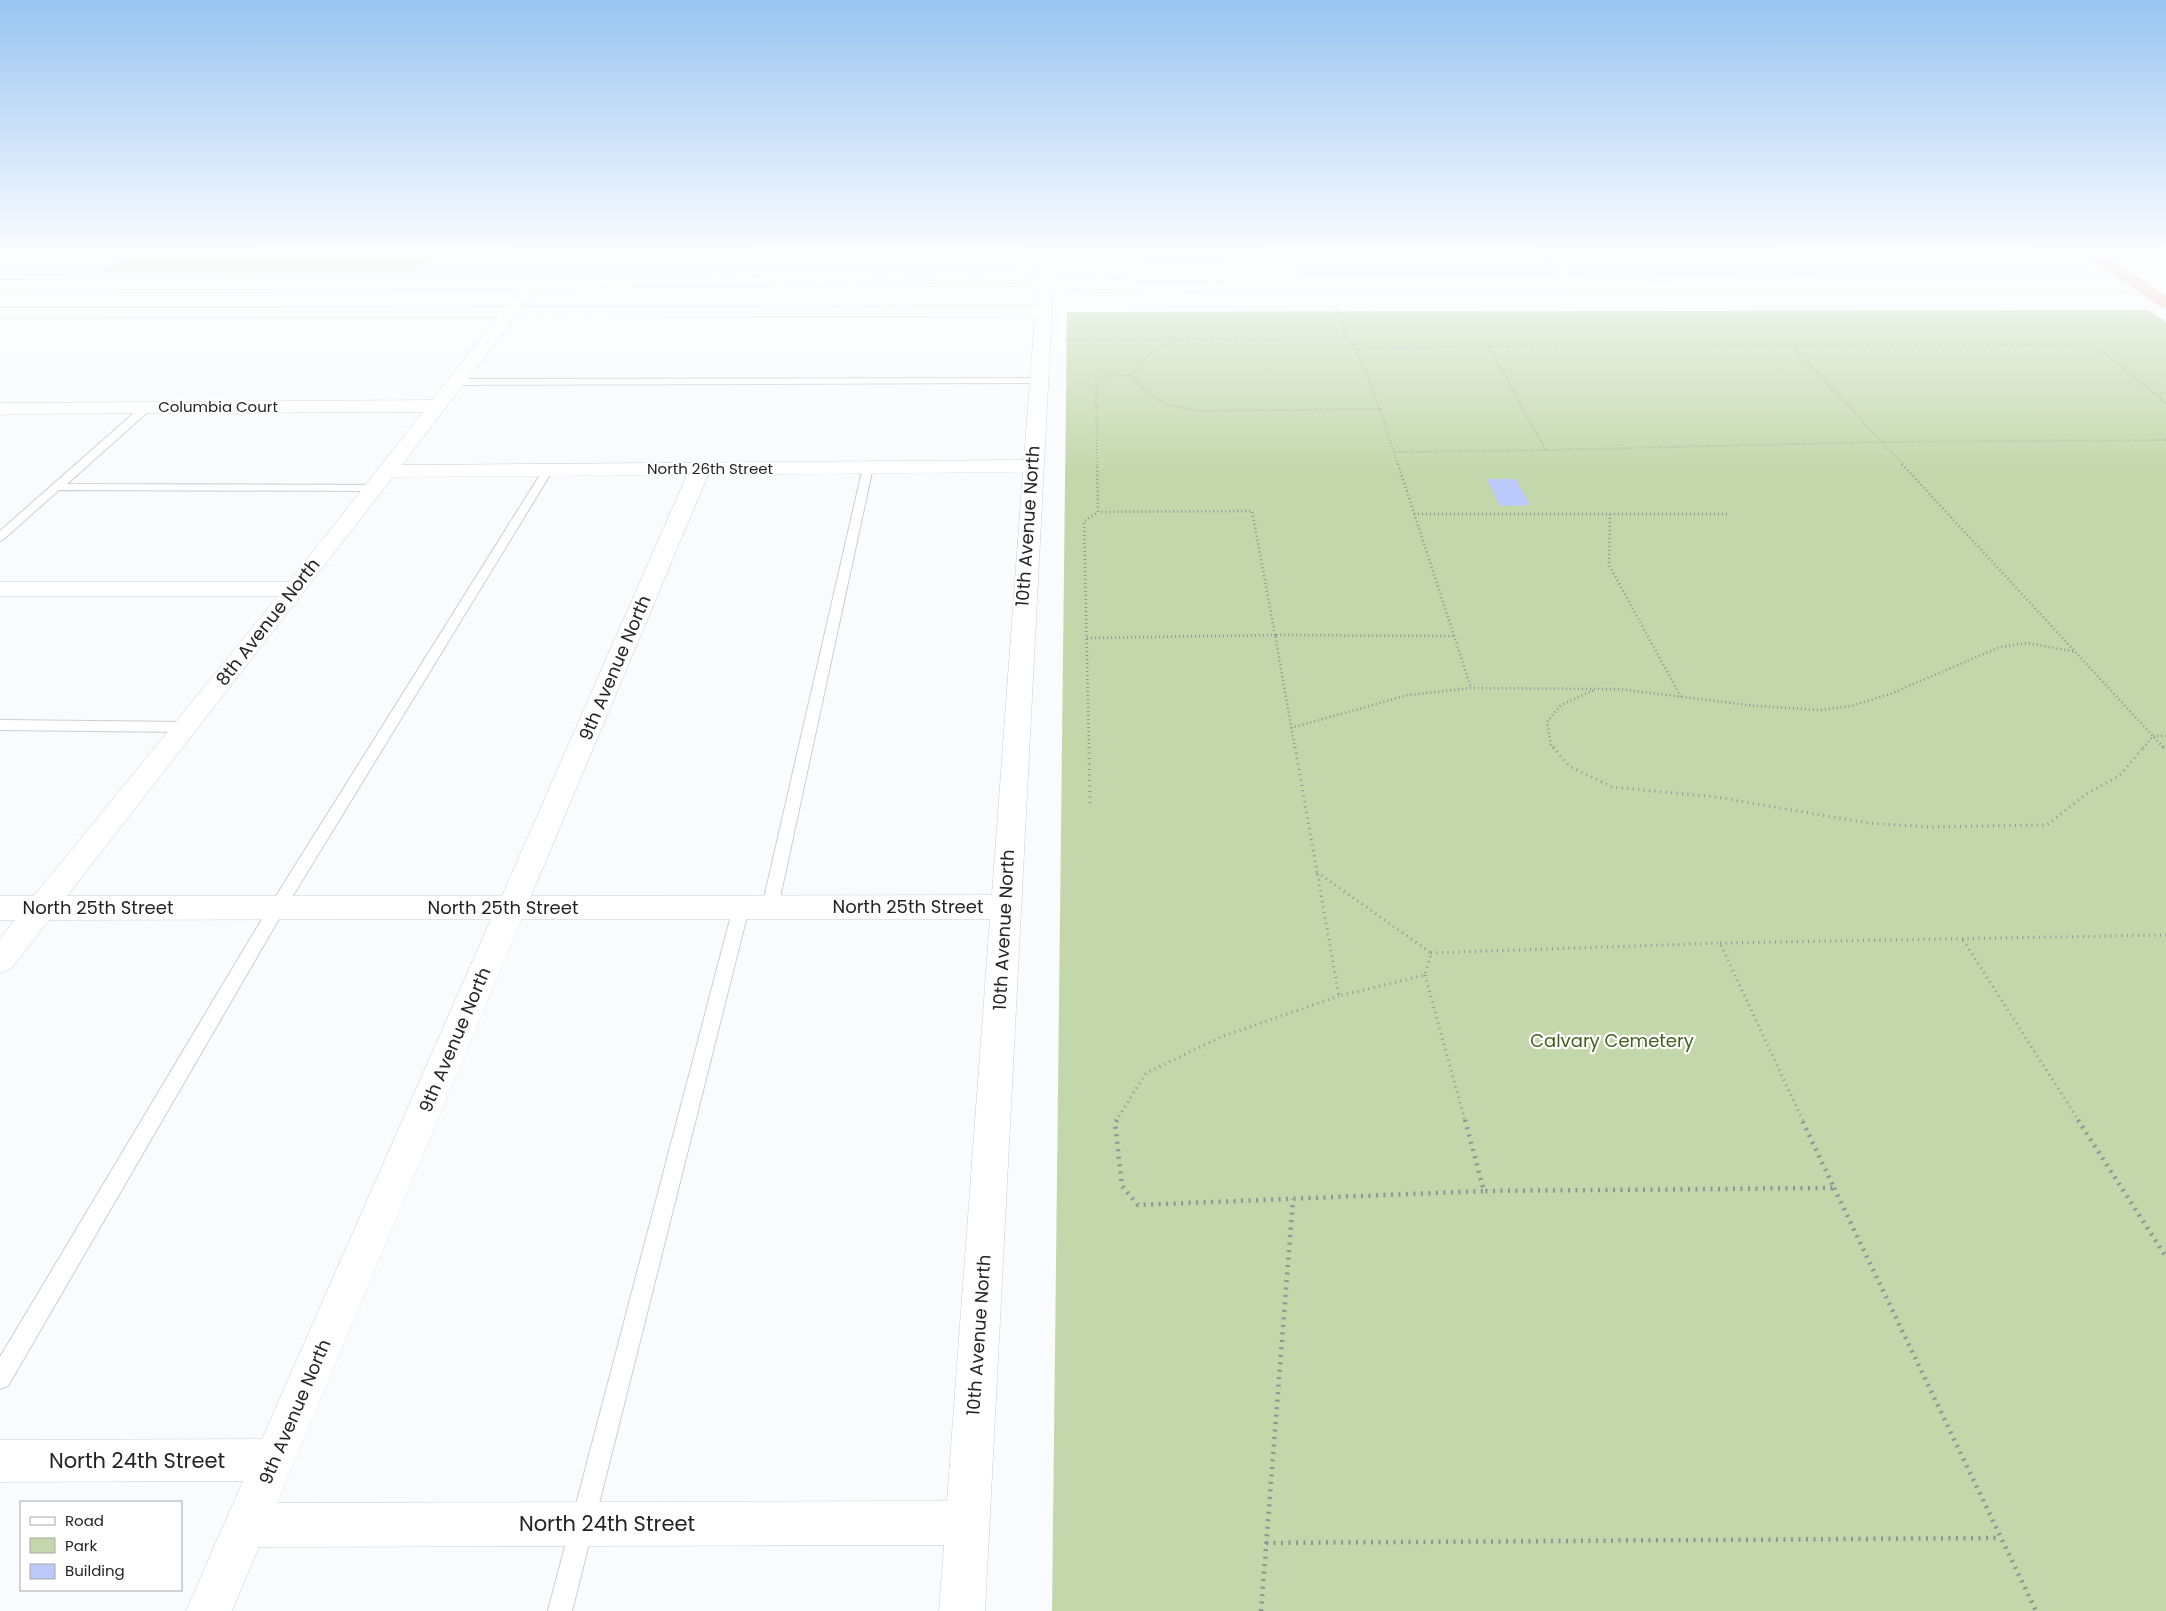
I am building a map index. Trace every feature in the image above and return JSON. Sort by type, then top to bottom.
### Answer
[{"type":"street","name":"8th Avenue North","points":[[0,960],[295,589],[500,325]]},
{"type":"street","name":"10th Avenue North","points":[[962,1611],[1042,325]]},
{"type":"street","name":"Columbia Court","points":[[0,410],[3,408],[437,406]]},
{"type":"street","name":"North 26th Street","points":[[381,479],[548,470],[1032,466]]},
{"type":"street","name":"9th Avenue North","points":[[209,1611],[700,469]]},
{"type":"street","points":[[0,589],[295,589]]},
{"type":"street","name":"North 25th Street","points":[[0,908],[1006,907]]},
{"type":"street","name":"North 24th Street","points":[[0,1461],[274,1460]]},
{"type":"street","name":"North 24th Street","points":[[246,1525],[967,1523]]},
{"type":"lane","points":[[456,382],[1038,381]]},
{"type":"lane","points":[[0,537],[147,407]]},
{"type":"lane","points":[[770,908],[868,468]]},
{"type":"lane","points":[[0,1378],[277,908],[548,470]]},
{"type":"lane","points":[[57,487],[381,479]]},
{"type":"lane","points":[[0,725],[185,727]]},
{"type":"lane","points":[[560,1611],[741,908]]},
{"type":"path","points":[[1343,325],[1347,338],[1356,348],[1380,409],[1471,688]]},
{"type":"path","points":[[1041,340],[1347,338]]},
{"type":"path","points":[[1131,375],[1142,359],[1162,347],[1180,340]]},
{"type":"path","points":[[1356,348],[2073,345],[2092,347],[2106,354],[2166,403]]},
{"type":"path","points":[[1488,346],[1546,450]]},
{"type":"path","points":[[1793,347],[1883,442],[2166,750]]},
{"type":"path","points":[[1131,375],[1149,395],[1168,405],[1200,411],[1380,409]]},
{"type":"path","points":[[1098,512],[1096,384],[1098,379],[1105,376],[1131,375]]},
{"type":"path","points":[[1395,452],[1883,442],[2166,440]]},
{"type":"path","points":[[1090,803],[1084,521],[1098,512],[1252,511],[1339,996]]},
{"type":"path","points":[[1414,514],[1729,514]]},
{"type":"path","points":[[1610,514],[1609,565],[1681,697]]},
{"type":"path","points":[[1087,638],[1275,635],[1454,636]]},
{"type":"path","points":[[1291,728],[1408,695],[1471,688],[1618,688],[1756,706],[1821,710],[1851,706],[1890,694],[2000,647],[2027,643],[2076,652]]},
{"type":"path","points":[[1597,688],[1561,705],[1548,722],[1551,746],[1569,766],[1612,787],[1716,797],[1868,824],[1930,828],[2047,825],[2086,794],[2119,776],[2153,736],[2166,736]]},
{"type":"path","points":[[1316,871],[1431,953],[1720,943],[2166,936]]},
{"type":"path","points":[[1962,939],[2166,1257]]},
{"type":"path","points":[[1720,943],[1834,1188],[2036,1611]]},
{"type":"path","points":[[1431,953],[1425,975],[1484,1191]]},
{"type":"path","points":[[1425,975],[1339,996],[1221,1037],[1146,1073],[1115,1123],[1122,1186],[1138,1205],[1484,1191],[1834,1188]]},
{"type":"path","points":[[1261,1611],[1293,1199]]},
{"type":"path","points":[[1266,1543],[2001,1538]]},
{"type":"green space","name":"Calvary Cemetery","points":[[1067,325],[2166,325],[2166,1611],[1052,1611]]},
{"type":"building","points":[[1487,479],[1516,479],[1530,505],[1500,506]]}]
